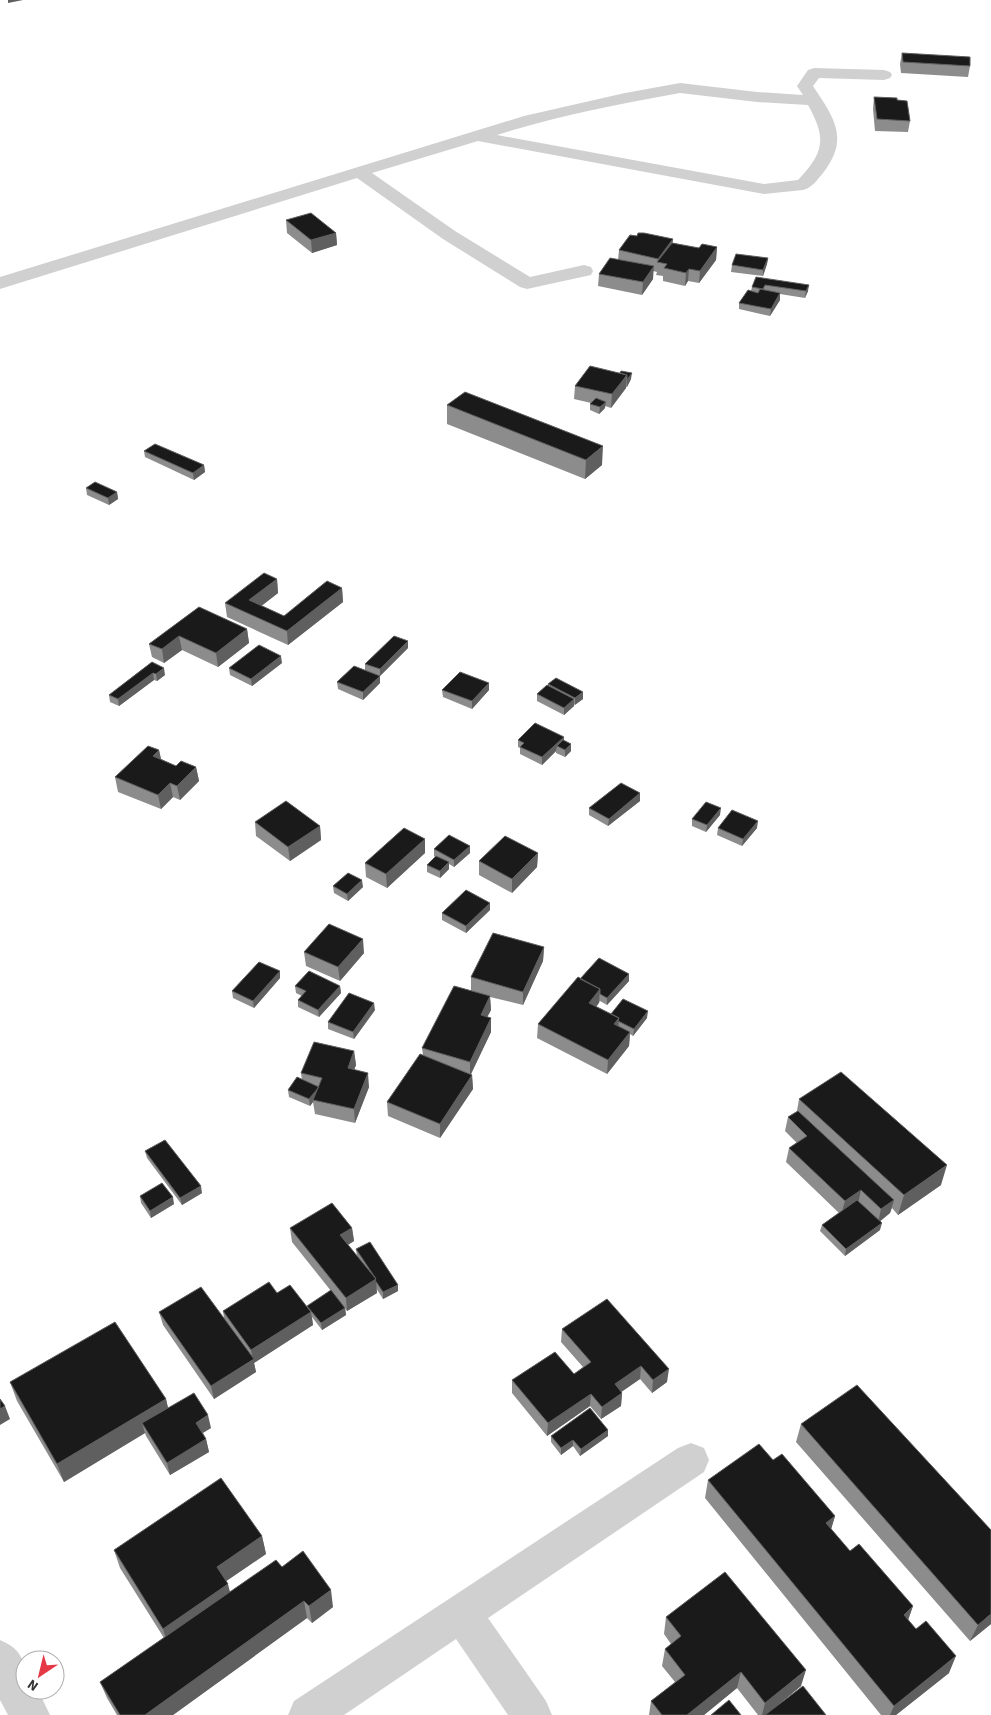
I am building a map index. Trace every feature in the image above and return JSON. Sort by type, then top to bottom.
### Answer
[{"type":"street","points":[[476,136],[764,189],[803,185],[821,166],[831,143],[827,122],[805,86],[814,74],[884,74]]},
{"type":"street","points":[[0,284],[524,122],[680,88],[757,97],[814,100]]},
{"type":"street","points":[[359,172],[449,235],[527,283],[584,271]]},
{"type":"street","points":[[308,1715],[691,1460]]},
{"type":"street","points":[[461,1613],[532,1715]]},
{"type":"street","points":[[0,1660],[30,1715]]},
{"type":"building","points":[[902,53],[970,57],[970,66],[903,62]]},
{"type":"building","points":[[874,97],[897,98],[897,100],[907,101],[910,121],[877,119]]},
{"type":"building","points":[[311,213],[336,233],[311,240],[286,220]]},
{"type":"building","points":[[638,233],[673,239],[658,259],[619,250],[630,235],[637,236]]},
{"type":"building","points":[[672,243],[699,248],[702,244],[717,247],[700,271],[689,269],[686,273],[664,268],[667,264],[657,262]]},
{"type":"building","points":[[736,254],[768,258],[763,270],[732,265]]},
{"type":"building","points":[[610,258],[654,266],[643,282],[599,274]]},
{"type":"building","points":[[756,277],[809,285],[806,291],[765,285],[763,289],[752,287]]},
{"type":"building","points":[[760,289],[780,293],[771,309],[739,303],[748,290],[758,293]]},
{"type":"building","points":[[590,366],[627,375],[612,394],[575,386]]},
{"type":"building","points":[[621,371],[632,373],[627,380],[627,375],[620,373]]},
{"type":"building","points":[[465,392],[603,446],[586,460],[447,405]]},
{"type":"building","points":[[596,398],[606,402],[600,407],[590,404]]},
{"type":"building","points":[[155,444],[204,465],[193,473],[144,451]]},
{"type":"building","points":[[95,482],[117,492],[108,498],[86,488]]},
{"type":"building","points":[[264,573],[277,579],[249,600],[284,616],[327,581],[342,588],[287,631],[225,603]]},
{"type":"building","points":[[199,607],[247,629],[216,653],[179,636],[162,649],[149,644]]},
{"type":"building","points":[[394,636],[408,641],[380,669],[365,664]]},
{"type":"building","points":[[259,645],[281,656],[251,679],[229,668]]},
{"type":"building","points":[[152,662],[164,668],[156,674],[153,673],[118,699],[109,695]]},
{"type":"building","points":[[354,666],[380,676],[363,692],[337,682]]},
{"type":"building","points":[[460,672],[489,683],[472,701],[442,690]]},
{"type":"building","points":[[556,678],[583,692],[575,698],[548,684]]},
{"type":"building","points":[[547,685],[574,699],[564,708],[537,694]]},
{"type":"building","points":[[535,723],[564,737],[542,757],[520,747],[524,743],[518,740]]},
{"type":"building","points":[[563,740],[571,744],[565,750],[557,746]]},
{"type":"building","points":[[148,746],[159,750],[153,756],[176,766],[181,761],[196,767],[177,786],[170,783],[158,795],[115,777]]},
{"type":"building","points":[[621,783],[640,793],[609,819],[589,808]]},
{"type":"building","points":[[286,801],[320,826],[288,847],[255,822]]},
{"type":"building","points":[[706,802],[721,808],[707,825],[692,819]]},
{"type":"building","points":[[732,810],[758,821],[743,839],[718,828]]},
{"type":"building","points":[[404,828],[425,839],[386,874],[365,863]]},
{"type":"building","points":[[449,835],[470,846],[454,860],[434,849]]},
{"type":"building","points":[[505,836],[538,853],[512,879],[479,861]]},
{"type":"building","points":[[436,856],[449,862],[440,871],[427,865]]},
{"type":"building","points":[[348,873],[362,880],[347,894],[333,886]]},
{"type":"building","points":[[466,890],[490,903],[466,926],[442,913]]},
{"type":"building","points":[[329,924],[363,939],[338,967],[304,952]]},
{"type":"building","points":[[493,933],[544,947],[523,992],[471,977]]},
{"type":"building","points":[[599,958],[629,974],[607,998],[600,994],[600,989],[580,979]]},
{"type":"building","points":[[259,962],[280,971],[253,1001],[232,991]]},
{"type":"building","points":[[309,971],[340,986],[318,1010],[298,1000],[306,991],[295,986]]},
{"type":"building","points":[[578,977],[600,989],[589,1003],[619,1018],[614,1024],[630,1032],[608,1060],[538,1024]]},
{"type":"building","points":[[454,986],[490,996],[481,1015],[491,1018],[470,1062],[422,1048]]},
{"type":"building","points":[[349,993],[374,1003],[353,1032],[328,1022]]},
{"type":"building","points":[[623,999],[648,1011],[634,1029],[618,1021],[619,1018],[611,1014]]},
{"type":"building","points":[[314,1042],[354,1051],[348,1068],[368,1073],[354,1109],[313,1100],[322,1078],[301,1073]]},
{"type":"building","points":[[420,1054],[472,1075],[440,1124],[387,1102]]},
{"type":"building","points":[[841,1072],[947,1165],[904,1195],[799,1099]]},
{"type":"building","points":[[297,1077],[319,1087],[309,1099],[288,1090]]},
{"type":"building","points":[[798,1111],[894,1200],[881,1209],[861,1190],[845,1201],[789,1148],[807,1136],[788,1117]]},
{"type":"building","points":[[165,1140],[201,1186],[180,1198],[145,1151]]},
{"type":"building","points":[[162,1183],[173,1197],[150,1211],[140,1196]]},
{"type":"building","points":[[857,1200],[882,1223],[846,1249],[822,1225]]},
{"type":"building","points":[[332,1203],[352,1228],[340,1235],[376,1279],[346,1298],[290,1228]]},
{"type":"building","points":[[370,1242],[398,1285],[383,1292],[356,1249]]},
{"type":"building","points":[[269,1282],[277,1293],[290,1285],[311,1312],[251,1350],[223,1311]]},
{"type":"building","points":[[201,1287],[254,1359],[211,1386],[159,1312]]},
{"type":"building","points":[[331,1290],[345,1308],[321,1323],[307,1306]]},
{"type":"building","points":[[607,1299],[669,1369],[653,1380],[641,1366],[615,1384],[622,1393],[602,1407],[591,1394],[548,1423],[512,1380],[555,1352],[574,1374],[591,1362],[562,1329]]},
{"type":"building","points":[[115,1322],[166,1399],[57,1464],[10,1382]]},
{"type":"building","points":[[857,1385],[991,1530],[991,1614],[978,1625],[801,1424]]},
{"type":"building","points":[[194,1393],[208,1415],[196,1423],[206,1439],[167,1463],[142,1423]]},
{"type":"building","points":[[0,1399],[5,1406],[0,1409]]},
{"type":"building","points":[[590,1408],[608,1430],[581,1449],[573,1440],[561,1448],[551,1436]]},
{"type":"building","points":[[759,1444],[773,1460],[782,1454],[835,1516],[826,1523],[850,1551],[859,1544],[913,1606],[904,1615],[916,1629],[926,1621],[956,1656],[894,1706],[708,1480]]},
{"type":"building","points":[[221,1478],[262,1536],[217,1567],[228,1584],[163,1629],[114,1550]]},
{"type":"building","points":[[303,1551],[331,1590],[309,1606],[304,1601],[145,1715],[120,1715],[100,1682],[276,1560],[282,1567]]},
{"type":"building","points":[[725,1572],[806,1670],[765,1703],[741,1672],[687,1715],[662,1715],[651,1701],[685,1675],[665,1649],[681,1636],[666,1617]]},
{"type":"building","points":[[803,1686],[826,1715],[765,1715]]},
{"type":"building","points":[[729,1700],[741,1715],[711,1715]]}]
